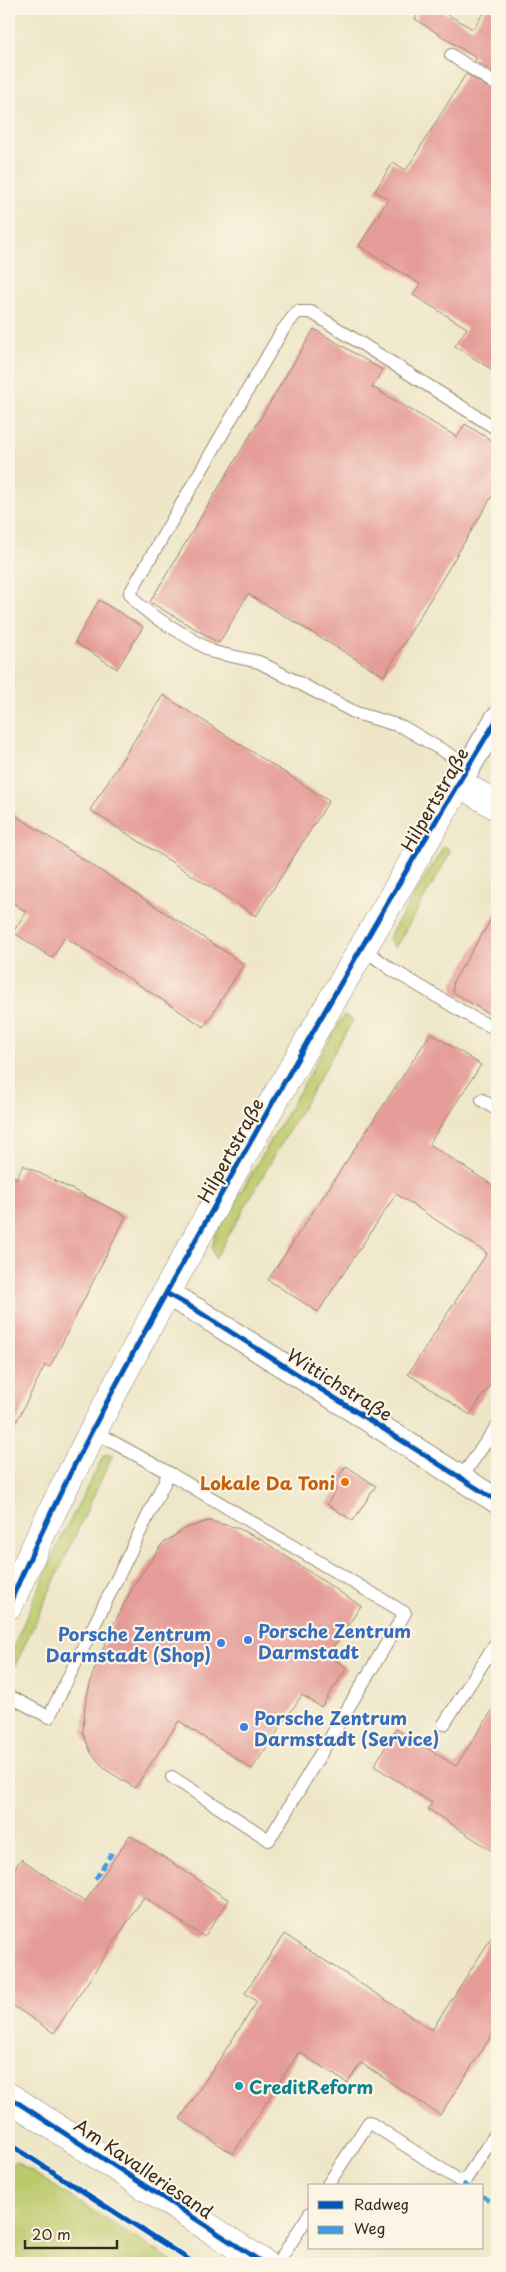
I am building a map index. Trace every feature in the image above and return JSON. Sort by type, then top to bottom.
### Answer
[{"type":"main road","points":[[464,775],[497,806]]},
{"type":"main road","name":"Hilpertstraße","points":[[9,1605],[93,1431],[166,1293],[362,948],[464,775]]},
{"type":"main road","name":"Am Kavalleriesand","points":[[9,2097],[263,2263]]},
{"type":"street","name":"Hilpertstraße","points":[[464,775],[497,719]]},
{"type":"street","name":"Wittichstraße","points":[[166,1293],[196,1310],[497,1501]]},
{"type":"lane","points":[[451,55],[497,85]]},
{"type":"lane","points":[[464,775],[403,727],[356,713],[260,662],[213,652],[154,616],[137,603],[130,593],[282,331],[297,312],[311,312],[497,429]]},
{"type":"lane","points":[[362,948],[391,969],[473,1018],[497,1028]]},
{"type":"lane","points":[[482,1100],[497,1110]]},
{"type":"lane","points":[[461,1478],[497,1426]]},
{"type":"lane","points":[[93,1431],[169,1473],[405,1613],[269,1840],[172,1777]]},
{"type":"lane","points":[[9,1696],[49,1717],[169,1473]]},
{"type":"lane","points":[[444,1724],[497,1641]]},
{"type":"lane","points":[[328,2184],[369,2122],[463,2183],[497,2132]]},
{"type":"lane","points":[[278,2263],[308,2216]]},
{"type":"green space","points":[[444,846],[449,849],[450,854],[395,948],[388,938]]},
{"type":"green space","points":[[344,1015],[353,1020],[215,1259],[212,1248],[215,1236]]},
{"type":"green space","points":[[113,1454],[9,1679],[9,1656],[63,1534],[104,1455]]},
{"type":"green space","points":[[15,2161],[174,2263],[9,2263],[9,2167]]},
{"type":"building","points":[[422,9],[438,9],[473,29],[486,9],[497,9],[497,75],[475,61],[476,58],[415,19]]},
{"type":"building","points":[[466,74],[497,93],[497,373],[455,346],[467,328],[413,295],[420,284],[359,246],[388,199],[375,191],[393,162],[406,170]]},
{"type":"building","points":[[314,329],[382,370],[372,387],[457,437],[465,424],[497,444],[497,488],[384,676],[248,594],[219,643],[150,602]]},
{"type":"building","points":[[99,600],[143,627],[117,669],[75,642]]},
{"type":"building","points":[[163,695],[329,801],[256,916],[90,810]]},
{"type":"building","points":[[9,811],[244,964],[204,1027],[65,937],[52,958],[13,932],[26,912],[9,900]]},
{"type":"building","points":[[497,910],[497,1019],[453,992],[453,982]]},
{"type":"building","points":[[431,1033],[481,1065],[429,1144],[497,1188],[497,1375],[470,1415],[408,1374],[487,1253],[396,1194],[318,1312],[268,1280]]},
{"type":"building","points":[[23,1165],[126,1216],[50,1367],[45,1365],[9,1437],[9,1175],[16,1179]]},
{"type":"building","points":[[346,1466],[376,1486],[353,1521],[327,1504],[337,1489],[332,1486]]},
{"type":"building","name":"Porsche Zentrum Darmstadt (Shop)","points":[[209,1521],[235,1527],[260,1539],[361,1606],[328,1655],[347,1668],[321,1707],[302,1695],[252,1769],[179,1721],[135,1788],[105,1769],[91,1753],[83,1733],[85,1704],[92,1676],[110,1631],[134,1585],[162,1544],[186,1528]]},
{"type":"building","points":[[497,1703],[497,1854],[428,1809],[432,1803],[374,1766],[396,1729],[456,1766]]},
{"type":"building","points":[[130,1835],[229,1900],[204,1937],[144,1897],[54,2033],[9,2003],[9,1877],[21,1859],[85,1902]]},
{"type":"building","points":[[497,1929],[497,2027],[440,2115],[361,2063],[347,2083],[299,2052],[233,2154],[180,2119],[257,2002],[245,1993],[284,1934],[432,2030]]},
{"type":"marked path","points":[[95,1879],[112,1853]]},
{"type":"marked path","points":[[484,2197],[497,2206]]},
{"type":"cycle path","points":[[9,1605],[82,1450],[163,1298],[356,957],[497,719]]},
{"type":"cycle path","points":[[166,1293],[196,1310],[497,1501]]},
{"type":"cycle path","points":[[9,2097],[263,2263]]},
{"type":"cycle path","points":[[9,2144],[194,2263]]},
{"type":"place","name":"Lokale Da Toni","points":[[345,1482]]},
{"type":"place","name":"Porsche Zentrum Darmstadt","points":[[248,1640]]},
{"type":"place","name":"Porsche Zentrum Darmstadt (Shop)","points":[[221,1643]]},
{"type":"place","name":"Porsche Zentrum Darmstadt (Service)","points":[[244,1727]]},
{"type":"place","name":"CreditReform","points":[[239,2086]]}]
